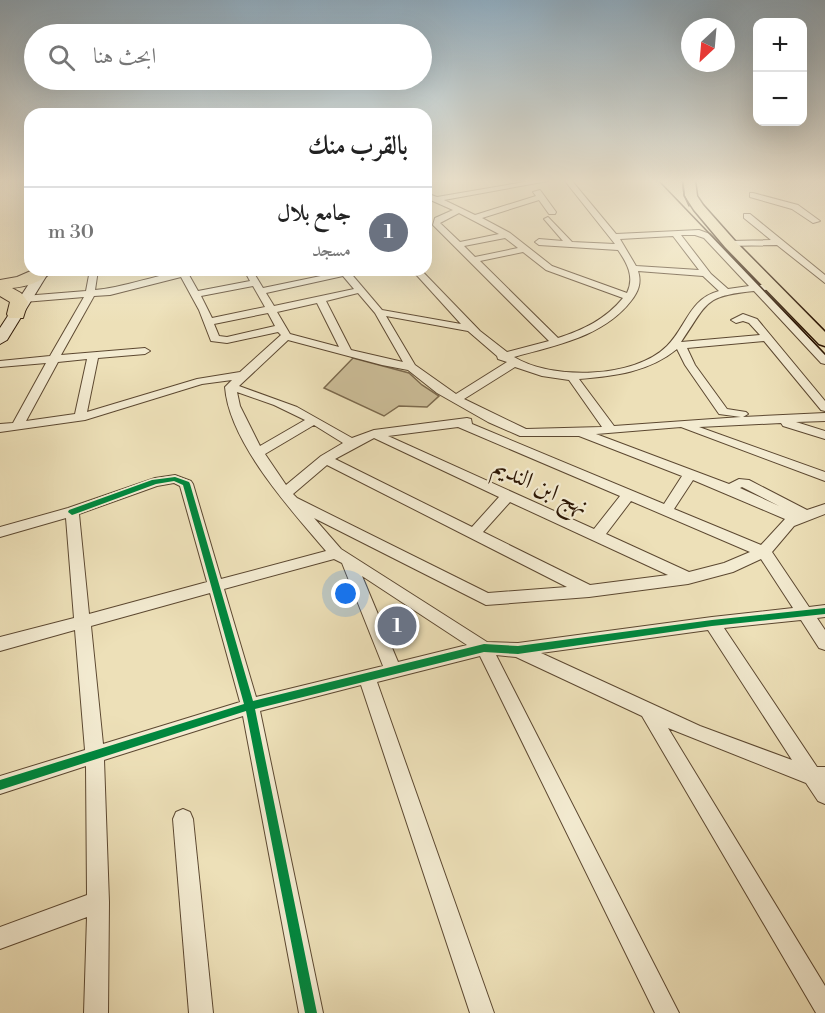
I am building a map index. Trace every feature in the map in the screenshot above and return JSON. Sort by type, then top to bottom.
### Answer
[{"type":"highway","points":[[0,287],[21,282],[33,276]]},
{"type":"highway","points":[[0,287],[15,297],[20,306]]},
{"type":"main road","points":[[716,228],[765,288],[822,334]]},
{"type":"main road","points":[[0,340],[40,276]]},
{"type":"street","points":[[443,228],[555,341]]},
{"type":"street","points":[[493,228],[507,235],[549,268],[629,297]]},
{"type":"street","points":[[559,228],[570,244]]},
{"type":"street","points":[[502,357],[580,334],[603,324],[619,311],[636,282],[633,268],[607,228]]},
{"type":"street","points":[[762,228],[825,280]]},
{"type":"street","points":[[614,237],[696,232],[707,236],[765,288],[825,361]]},
{"type":"street","points":[[675,233],[707,275],[727,293]]},
{"type":"street","points":[[458,245],[507,235]]},
{"type":"street","points":[[539,242],[619,247]]},
{"type":"street","points":[[730,244],[779,242]]},
{"type":"street","points":[[474,260],[524,249]]},
{"type":"street","points":[[633,268],[707,275]]},
{"type":"street","points":[[421,276],[469,328],[502,357],[513,363],[549,374],[573,378],[608,374],[638,367],[677,345],[704,301],[707,275]]},
{"type":"street","points":[[17,426],[57,358],[90,294],[93,276]]},
{"type":"street","points":[[20,306],[133,287],[163,276]]},
{"type":"street","points":[[185,276],[213,336],[218,340],[284,332],[386,363],[411,367]]},
{"type":"street","points":[[252,276],[284,332]]},
{"type":"street","points":[[195,294],[258,287],[321,276]]},
{"type":"street","points":[[348,276],[379,312],[411,367],[422,378],[492,419],[524,433],[580,432],[679,424],[825,417]]},
{"type":"street","points":[[704,301],[727,293],[765,288]]},
{"type":"street","points":[[208,322],[360,290]]},
{"type":"street","points":[[320,299],[347,352]]},
{"type":"street","points":[[379,312],[469,328]]},
{"type":"street","points":[[736,320],[743,317],[753,321],[825,409]]},
{"type":"street","points":[[284,332],[231,387],[232,400],[256,454],[288,497],[342,556],[484,648],[667,1013]]},
{"type":"street","points":[[677,345],[766,338]]},
{"type":"street","points":[[677,345],[723,412],[731,414],[825,409]]},
{"type":"street","points":[[0,364],[145,351]]},
{"type":"street","points":[[80,417],[93,356]]},
{"type":"street","points":[[456,399],[513,363]]},
{"type":"street","points":[[0,428],[80,417],[201,381],[243,375]]},
{"type":"street","points":[[573,378],[610,429]]},
{"type":"street","points":[[231,387],[273,400],[314,420],[351,443]]},
{"type":"street","points":[[288,497],[325,459],[351,443],[374,434],[492,419]]},
{"type":"street","points":[[776,419],[825,435]]},
{"type":"street","points":[[256,454],[314,420]]},
{"type":"street","points":[[459,423],[764,552],[825,643]]},
{"type":"street","points":[[679,424],[825,477]]},
{"type":"street","points":[[580,432],[730,489],[739,483],[744,483],[801,516]]},
{"type":"street","name":"نهج ابن النديم","points":[[374,434],[688,578]]},
{"type":"street","points":[[325,459],[589,591]]},
{"type":"street","points":[[666,511],[690,474]]},
{"type":"street","points":[[0,532],[72,512],[155,482],[175,479],[181,481],[188,489],[250,706],[310,1013]]},
{"type":"street","points":[[474,534],[508,495]]},
{"type":"street","points":[[597,536],[628,495]]},
{"type":"street","points":[[288,497],[481,598],[492,599],[589,591],[688,578],[728,568],[764,552],[783,527],[801,516],[825,509]]},
{"type":"street","points":[[72,512],[95,755],[98,902],[96,1013]]},
{"type":"street","points":[[0,645],[216,585],[342,556]]},
{"type":"street","points":[[342,556],[393,669]]},
{"type":"street","points":[[0,785],[250,706],[484,648],[518,650],[712,623],[825,611]]},
{"type":"street","points":[[712,623],[818,776],[825,795]]},
{"type":"street","points":[[518,650],[694,732],[818,776]]},
{"type":"street","points":[[367,676],[482,1013]]},
{"type":"street","points":[[648,711],[825,1007]]},
{"type":"street","points":[[183,819],[201,1013]]},
{"type":"street","points":[[0,938],[98,902]]},
{"type":"shaded area","points":[[353,358],[409,373],[439,396],[427,407],[399,406],[384,416],[324,388]]},
{"type":"tram line","points":[[704,228],[825,354]]},
{"type":"cycle path","points":[[72,512],[155,482],[175,479],[186,484],[250,706],[311,1013]]},
{"type":"cycle path","points":[[0,785],[250,706],[484,648],[518,650],[712,623],[825,611]]},
{"type":"place","name":"جامع بلال","points":[[397,626]]}]
